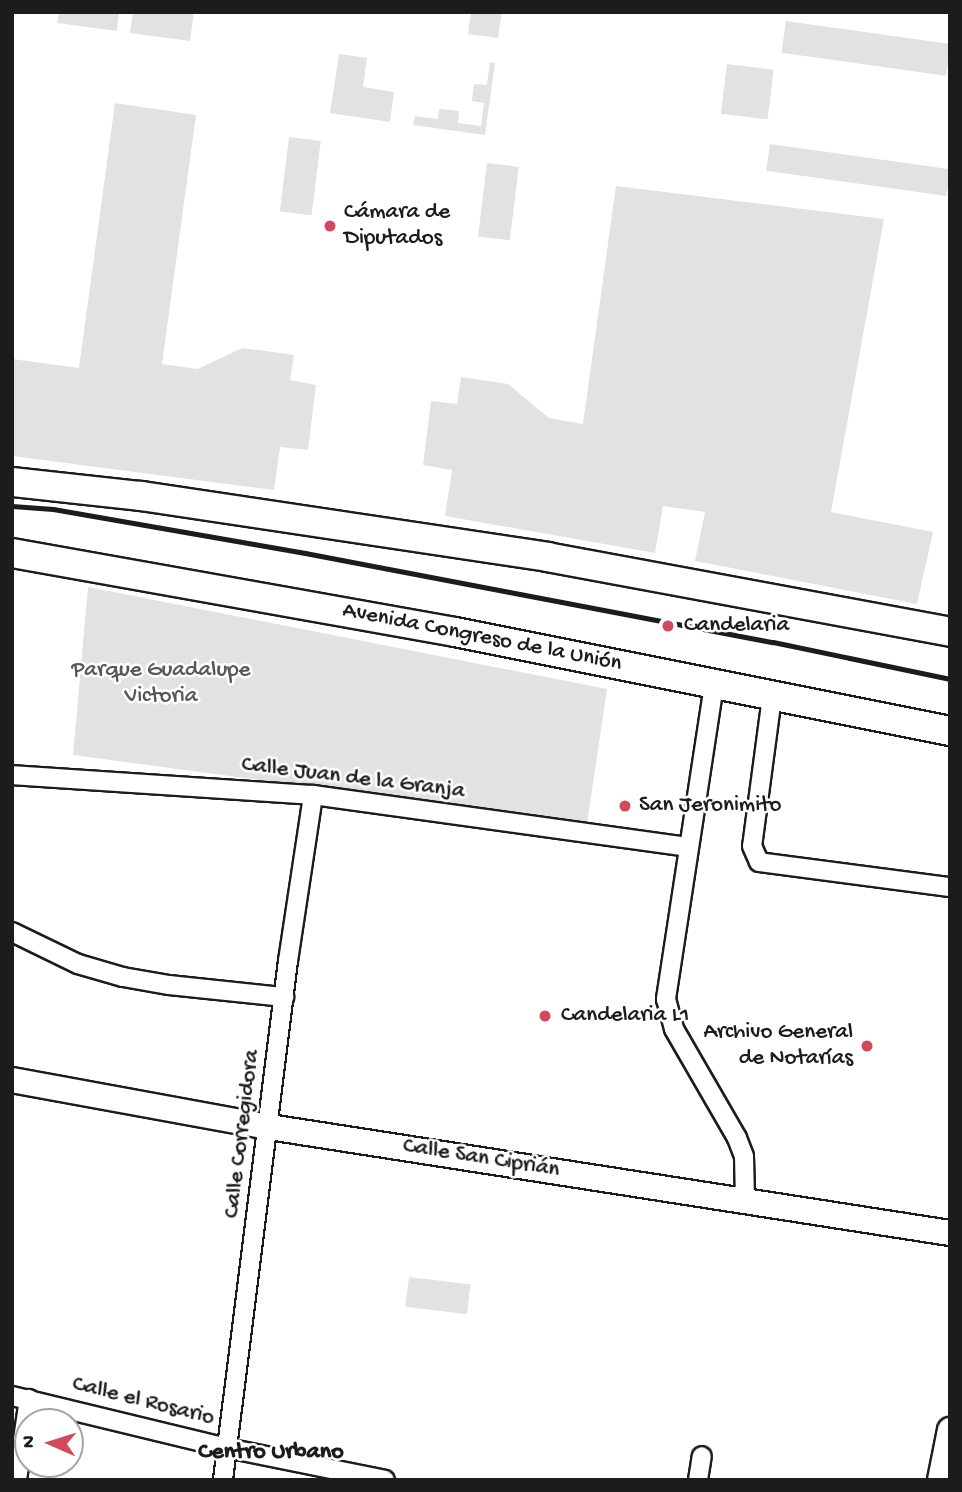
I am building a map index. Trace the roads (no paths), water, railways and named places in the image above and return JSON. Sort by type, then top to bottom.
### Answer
[{"type":"main road","points":[[12,482],[141,496],[548,557],[950,632]]},
{"type":"main road","name":"Avenida Congreso de la Unión","points":[[12,553],[416,624],[950,731]]},
{"type":"street","points":[[713,685],[666,999],[674,1029],[737,1138],[744,1156],[745,1200]]},
{"type":"street","points":[[772,697],[752,846],[759,862],[950,887]]},
{"type":"street","name":"Calle Juan de la Granja","points":[[12,775],[313,795],[687,848]]},
{"type":"street","name":"Calle Corregidora","points":[[223,1480],[284,997],[313,795]]},
{"type":"street","points":[[12,932],[78,964],[123,977],[169,985],[284,997]]},
{"type":"street","name":"Calle San Ciprián","points":[[12,1080],[269,1127],[950,1233]]},
{"type":"street","points":[[18,1480],[21,1398]]},
{"type":"street","name":"Calle el Rosario","points":[[21,1398],[227,1448],[385,1480]]},
{"type":"street","points":[[940,1480],[950,1430]]},
{"type":"street","points":[[698,1480],[702,1456]]},
{"type":"railway","points":[[12,506],[53,509],[305,553],[773,642],[950,679]]},
{"type":"place","name":"Cámara de Diputados","points":[[330,226]]},
{"type":"place","name":"Candelaria","points":[[668,626]]},
{"type":"place","name":"San Jeronimito","points":[[625,806]]},
{"type":"place","name":"Candelaria L1","points":[[545,1016]]},
{"type":"place","name":"Archivo General de Notarías","points":[[867,1046]]},
{"type":"district","name":"Centro Urbano","points":[[271,1453]]},
{"type":"park label","name":"Parque Guadalupe Victoria","points":[[161,684]]}]
